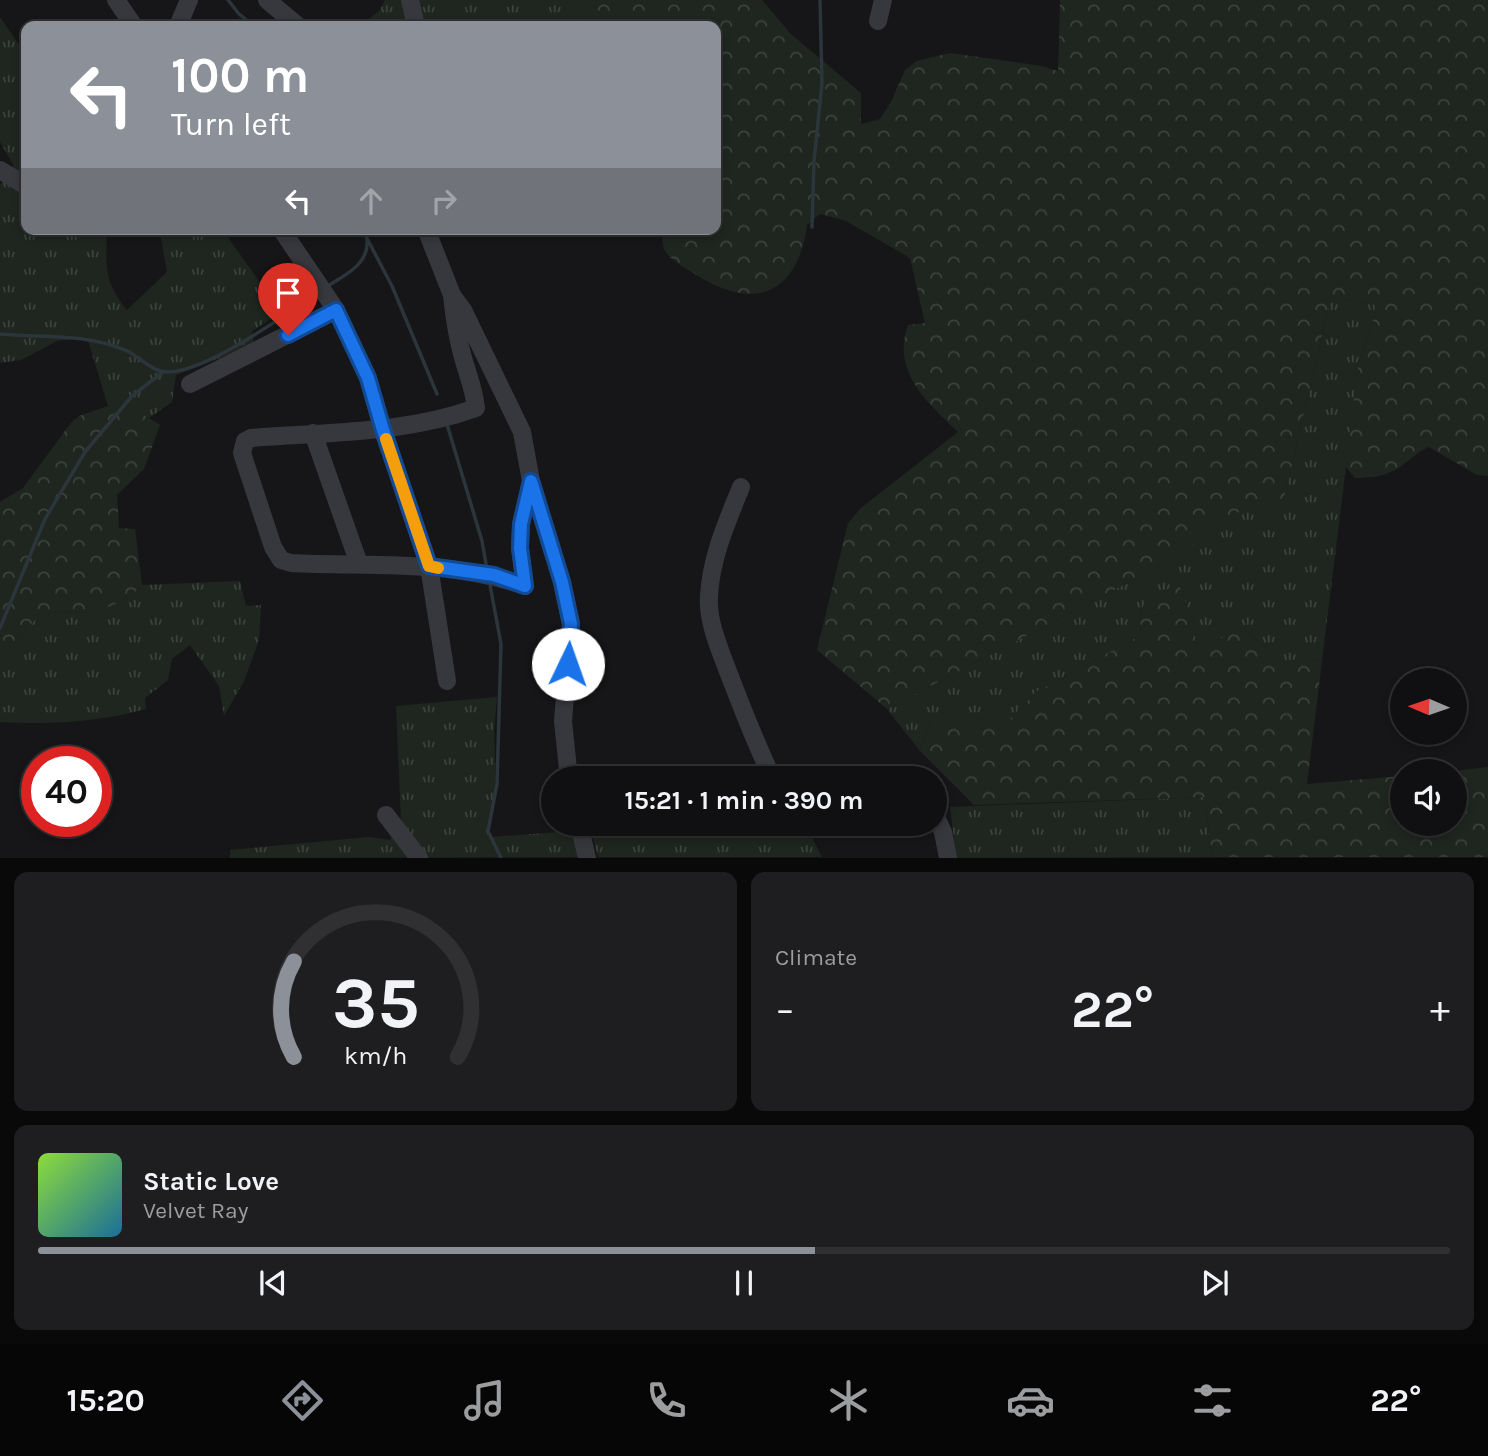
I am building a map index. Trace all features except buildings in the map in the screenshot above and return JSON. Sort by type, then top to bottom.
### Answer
[{"type":"street","points":[[116,0],[131,21]]},
{"type":"street","points":[[180,21],[189,0]]},
{"type":"street","points":[[267,0],[292,21]]},
{"type":"street","points":[[410,0],[415,21]]},
{"type":"street","points":[[878,20],[883,0]]},
{"type":"street","points":[[0,170],[21,183]]},
{"type":"street","points":[[285,235],[336,310],[368,378],[429,566],[447,681]]},
{"type":"street","points":[[428,235],[452,295],[463,310],[522,432],[531,481],[562,582],[571,624],[563,722],[568,766]]},
{"type":"street","points":[[452,295],[454,320],[474,388],[475,408],[383,430],[313,433],[251,438],[245,441],[242,453],[273,547],[281,560],[291,563],[429,566],[494,575],[525,586],[520,548],[521,524],[531,481]]},
{"type":"street","points":[[190,384],[336,310]]},
{"type":"street","points":[[313,433],[359,564]]},
{"type":"street","points":[[741,487],[719,543],[709,598],[721,651],[766,766]]},
{"type":"street","points":[[386,816],[419,858]]},
{"type":"street","points":[[582,836],[587,858]]},
{"type":"street","points":[[944,836],[948,858]]},
{"type":"green space","points":[[385,0],[573,0],[585,21],[366,21],[379,11]]},
{"type":"green space","points":[[573,0],[762,0],[791,34],[861,93],[861,124],[880,119],[905,70],[917,61],[950,53],[1042,66],[1058,71],[1060,0],[1488,0],[1488,476],[1477,475],[1429,447],[1390,473],[1355,478],[1345,466],[1359,362],[1378,305],[1331,297],[1284,499],[1189,527],[1194,548],[887,709],[817,650],[848,523],[861,508],[958,432],[925,398],[908,372],[904,342],[908,325],[925,323],[910,258],[846,221],[820,214],[807,225],[802,249],[794,268],[783,281],[769,290],[754,294],[716,286],[675,261],[664,249],[662,235],[721,235],[721,21],[585,21]]},
{"type":"green space","points":[[0,17],[21,48],[21,235],[107,235],[110,281],[127,310],[167,272],[160,235],[226,235],[281,312],[252,331],[254,345],[176,375],[172,402],[149,418],[123,402],[108,406],[87,337],[57,341],[21,360],[0,363],[0,184],[11,177],[13,164],[0,142]]},
{"type":"green space","points":[[1331,297],[1378,305],[1359,362],[1322,661],[1302,657],[1287,665],[1241,627],[1198,652],[1192,621],[1179,585],[1147,601],[1141,614],[1141,635],[1036,692],[1007,722],[930,722],[920,751],[887,709],[1194,548],[1188,527],[1284,499]]},
{"type":"green space","points":[[122,401],[160,425],[144,469],[117,495],[119,528],[135,529],[142,585],[125,599],[103,609],[46,613],[29,626],[0,661],[0,502],[23,488],[70,424],[79,416]]},
{"type":"green space","points":[[240,581],[246,606],[261,605],[259,640],[244,681],[224,716],[219,686],[190,645],[172,659],[168,680],[145,698],[146,709],[74,722],[0,722],[0,661],[29,626],[46,613],[103,609],[125,599],[142,585]]},
{"type":"green space","points":[[1179,584],[1192,621],[1198,651],[1241,627],[1287,665],[1302,657],[1322,661],[1307,784],[1390,777],[1390,836],[1467,836],[1467,770],[1488,767],[1488,857],[1212,857],[1205,797],[974,805],[947,778],[947,766],[935,766],[920,751],[930,722],[1007,722],[1036,692],[1141,635],[1143,606],[1160,592]]},
{"type":"green space","points":[[497,697],[494,731],[496,792],[488,823],[491,837],[541,833],[541,836],[574,836],[579,857],[230,858],[230,850],[369,837],[390,840],[401,820],[396,706]]},
{"type":"green space","points":[[1205,797],[1212,857],[945,858],[941,848],[954,839],[950,807]]},
{"type":"green space","points":[[811,836],[822,857],[598,857],[593,838]]},
{"type":"waterway","points":[[228,0],[248,21]]},
{"type":"waterway","points":[[812,227],[814,161],[822,83],[820,0]]},
{"type":"waterway","points":[[365,235],[392,286],[437,394]]},
{"type":"waterway","points":[[328,286],[360,262],[367,249],[367,241]]},
{"type":"waterway","points":[[0,334],[96,341],[127,351],[152,367],[169,372],[185,369],[225,352],[319,292]]},
{"type":"waterway","points":[[0,628],[45,519],[85,452],[132,396],[163,372]]},
{"type":"waterway","points":[[446,421],[482,541],[486,564]]},
{"type":"waterway","points":[[490,585],[501,644],[497,784],[488,831],[501,858]]},
{"type":"slow traffic","points":[[386,439],[429,566],[438,568]]},
{"type":"route","points":[[288,335],[336,310],[368,378],[429,566],[494,575],[525,586],[520,548],[521,524],[531,481],[562,582],[571,624],[568,664]]}]
